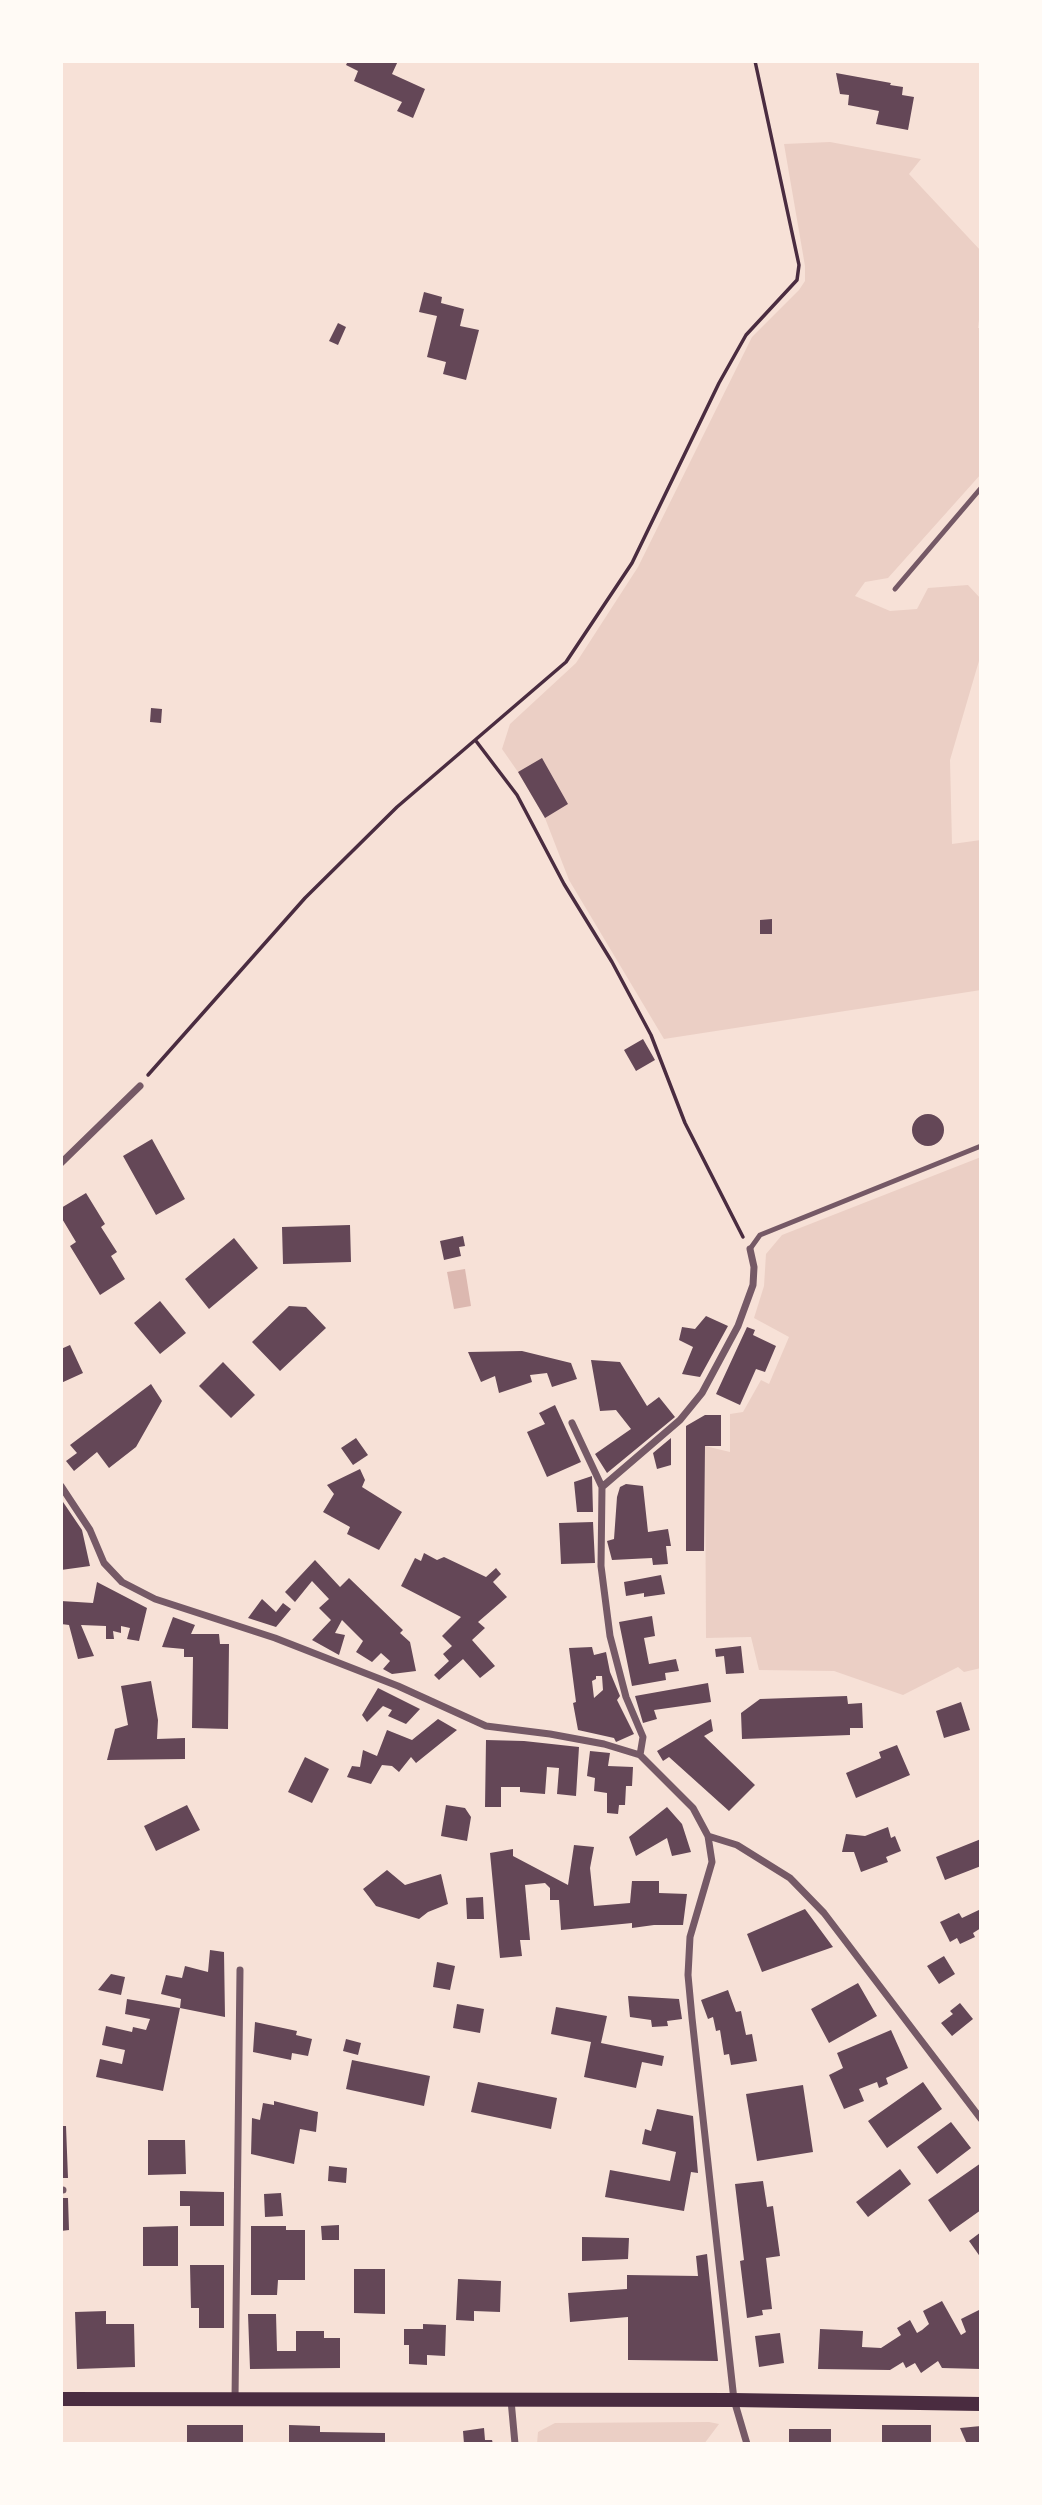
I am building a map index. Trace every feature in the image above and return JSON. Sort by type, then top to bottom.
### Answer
[{"type":"main road","points":[[61,2399],[734,2400],[981,2404]]},
{"type":"street","points":[[61,1163],[139,1086]]},
{"type":"street","points":[[602,1487],[680,1420],[702,1393],[737,1326],[753,1285],[754,1266],[750,1250]]},
{"type":"street","points":[[572,1423],[602,1487],[601,1566],[610,1636],[626,1697],[643,1737],[640,1755]]},
{"type":"street","points":[[61,1486],[90,1530],[104,1563],[122,1582],[155,1599],[275,1639],[398,1686],[486,1726],[604,1744],[640,1755],[693,1808],[708,1836],[712,1862],[690,1937],[688,1975],[734,2400],[747,2444]]},
{"type":"street","points":[[708,1836],[737,1845],[790,1878],[824,1913],[981,2119]]},
{"type":"street","points":[[235,2399],[240,1970]]},
{"type":"street","points":[[511,2400],[515,2444]]},
{"type":"lane","points":[[895,589],[981,488]]},
{"type":"lane","points":[[750,1250],[760,1235],[981,1146]]},
{"type":"path","points":[[139,1086],[305,898],[397,807],[566,662],[632,563],[719,383],[746,335],[797,280],[799,265],[755,61]]},
{"type":"path","points":[[476,741],[517,795],[564,884],[612,962],[651,1035],[685,1123],[750,1250]]},
{"type":"shaded area","points":[[830,142],[921,159],[909,174],[981,251],[978,328],[981,328],[981,474],[888,578],[865,582],[855,596],[890,611],[917,609],[928,588],[968,585],[981,599],[981,654],[950,760],[952,844],[981,840],[981,990],[664,1039],[569,880],[545,818],[502,749],[510,724],[576,663],[638,567],[752,337],[805,281],[805,266],[784,144]]},
{"type":"shaded area","points":[[981,1157],[981,1668],[964,1672],[958,1667],[903,1695],[834,1671],[759,1670],[751,1637],[706,1638],[705,1446],[730,1452],[730,1414],[743,1412],[761,1380],[769,1384],[789,1337],[754,1318],[764,1286],[766,1254],[782,1235]]},
{"type":"shaded area","points":[[465,1269],[471,1306],[454,1309],[447,1272]]},
{"type":"shaded area","points":[[555,2423],[719,2424],[704,2444],[537,2444],[538,2432]]},
{"type":"building","points":[[348,61],[398,61],[392,74],[425,89],[413,118],[397,111],[402,102],[354,81],[358,71],[346,65]]},
{"type":"building","points":[[836,73],[903,87],[902,95],[914,97],[908,130],[876,124],[879,111],[848,105],[849,95],[840,94]]},
{"type":"building","points":[[424,292],[442,297],[441,303],[464,309],[460,326],[479,330],[466,380],[443,374],[446,362],[427,357],[437,316],[419,312]]},
{"type":"building","points":[[338,323],[346,327],[338,345],[329,341]]},
{"type":"building","points":[[151,708],[162,709],[161,723],[150,722]]},
{"type":"building","points":[[542,758],[568,804],[545,818],[518,772]]},
{"type":"building","points":[[772,919],[772,934],[760,934],[760,920]]},
{"type":"building","points":[[643,1039],[655,1060],[636,1071],[624,1050]]},
{"type":"building","points":[[928,1114],[940,1118],[944,1130],[940,1142],[928,1146],[916,1142],[912,1130],[916,1118]]},
{"type":"building","points":[[152,1139],[185,1199],[156,1215],[123,1156]]},
{"type":"building","points":[[86,1193],[105,1224],[101,1227],[117,1252],[111,1256],[125,1279],[100,1295],[70,1246],[76,1242],[61,1217],[61,1208]]},
{"type":"building","points":[[350,1225],[351,1262],[283,1264],[282,1227]]},
{"type":"building","points":[[463,1236],[465,1246],[459,1247],[461,1256],[444,1260],[440,1241]]},
{"type":"building","points":[[234,1238],[258,1268],[209,1309],[185,1279]]},
{"type":"building","points":[[160,1301],[186,1333],[160,1354],[134,1323]]},
{"type":"building","points":[[289,1306],[306,1307],[326,1328],[280,1371],[252,1342]]},
{"type":"building","points":[[706,1316],[728,1326],[700,1377],[682,1374],[693,1347],[679,1340],[682,1327],[695,1329]]},
{"type":"building","points":[[747,1327],[755,1330],[753,1335],[776,1346],[765,1372],[756,1369],[740,1405],[716,1394]]},
{"type":"building","points":[[70,1345],[83,1373],[61,1383],[61,1349]]},
{"type":"building","points":[[522,1351],[571,1363],[577,1379],[552,1387],[547,1373],[530,1375],[532,1382],[499,1393],[495,1376],[481,1382],[468,1352]]},
{"type":"building","points":[[591,1360],[620,1362],[647,1406],[659,1397],[675,1417],[607,1473],[595,1454],[631,1429],[616,1410],[600,1411]]},
{"type":"building","points":[[223,1362],[255,1395],[231,1418],[199,1386]]},
{"type":"building","points":[[151,1384],[162,1401],[136,1447],[109,1468],[97,1452],[74,1471],[66,1461],[77,1453],[70,1445]]},
{"type":"building","points":[[555,1405],[581,1462],[547,1477],[527,1432],[545,1424],[539,1413]]},
{"type":"building","points":[[705,1415],[721,1415],[721,1446],[705,1446],[704,1551],[686,1551],[686,1426]]},
{"type":"building","points":[[356,1438],[368,1455],[353,1465],[341,1448]]},
{"type":"building","points":[[671,1438],[671,1465],[657,1469],[653,1453]]},
{"type":"building","points":[[360,1469],[365,1480],[362,1487],[402,1512],[379,1550],[347,1534],[350,1527],[323,1512],[334,1494],[327,1485]]},
{"type":"building","points":[[592,1476],[593,1512],[577,1512],[574,1482]]},
{"type":"building","points":[[626,1484],[643,1486],[648,1532],[668,1529],[671,1546],[666,1546],[668,1564],[653,1565],[652,1558],[612,1560],[607,1541],[614,1539],[617,1497],[620,1487]]},
{"type":"building","points":[[61,1499],[82,1530],[90,1566],[61,1570]]},
{"type":"building","points":[[593,1522],[595,1563],[561,1564],[559,1523]]},
{"type":"building","points":[[424,1553],[437,1560],[444,1557],[486,1577],[496,1568],[501,1574],[493,1582],[507,1597],[478,1622],[485,1628],[472,1640],[495,1666],[480,1678],[463,1659],[439,1680],[434,1675],[449,1661],[443,1654],[452,1646],[442,1636],[461,1617],[401,1586],[415,1558],[421,1561]]},
{"type":"building","points":[[315,1560],[340,1587],[349,1578],[403,1630],[400,1633],[410,1642],[416,1671],[392,1674],[383,1669],[390,1661],[381,1653],[372,1662],[356,1652],[363,1641],[342,1620],[335,1633],[345,1635],[339,1655],[312,1640],[331,1620],[319,1608],[329,1599],[312,1581],[295,1602],[285,1592]]},
{"type":"building","points":[[661,1575],[665,1594],[626,1596],[624,1582]]},
{"type":"building","points":[[97,1582],[147,1608],[139,1641],[127,1639],[130,1628],[121,1626],[121,1633],[113,1631],[114,1639],[106,1639],[106,1626],[81,1625],[94,1656],[78,1659],[69,1625],[61,1624],[61,1601],[93,1603]]},
{"type":"building","points":[[262,1599],[276,1612],[283,1603],[291,1609],[276,1627],[248,1618]]},
{"type":"building","points":[[652,1616],[655,1636],[644,1638],[649,1664],[676,1659],[679,1671],[665,1673],[666,1680],[632,1686],[619,1622]]},
{"type":"building","points":[[173,1617],[195,1625],[191,1634],[219,1634],[220,1644],[229,1644],[228,1729],[192,1728],[193,1657],[184,1657],[184,1649],[162,1647]]},
{"type":"building","points":[[741,1646],[744,1673],[726,1674],[724,1656],[716,1657],[715,1649]]},
{"type":"building","points":[[592,1647],[594,1655],[606,1652],[610,1672],[620,1696],[617,1700],[634,1734],[616,1742],[614,1738],[578,1730],[569,1648]],"holes":[[[596,1676],[602,1676],[603,1690],[594,1698],[592,1681]]]},
{"type":"building","points":[[151,1681],[158,1720],[157,1739],[185,1738],[185,1759],[107,1760],[115,1729],[128,1725],[121,1686]]},
{"type":"building","points":[[708,1683],[711,1702],[654,1710],[657,1719],[643,1723],[635,1696]]},
{"type":"building","points":[[378,1688],[420,1709],[406,1724],[388,1716],[392,1710],[383,1706],[367,1722],[362,1715]]},
{"type":"building","points":[[847,1696],[848,1704],[862,1703],[863,1728],[850,1728],[850,1735],[742,1739],[741,1713],[760,1699]]},
{"type":"building","points":[[961,1702],[970,1730],[944,1738],[936,1711]]},
{"type":"building","points":[[438,1719],[457,1730],[416,1763],[411,1757],[399,1772],[392,1766],[382,1765],[371,1784],[347,1777],[352,1766],[360,1767],[363,1750],[377,1756],[387,1730],[412,1740]]},
{"type":"building","points":[[711,1719],[713,1731],[704,1736],[755,1785],[729,1811],[669,1757],[663,1761],[657,1751]]},
{"type":"building","points":[[486,1740],[579,1747],[576,1796],[557,1794],[559,1768],[547,1767],[545,1794],[520,1792],[520,1787],[501,1787],[501,1807],[485,1807]]},
{"type":"building","points":[[897,1745],[910,1775],[856,1798],[846,1773],[881,1758],[879,1752]]},
{"type":"building","points":[[590,1751],[610,1753],[608,1766],[633,1767],[632,1786],[626,1786],[625,1805],[619,1805],[618,1814],[607,1813],[607,1793],[594,1791],[595,1778],[587,1776]]},
{"type":"building","points":[[305,1757],[329,1769],[312,1803],[288,1792]]},
{"type":"building","points":[[187,1805],[200,1830],[156,1851],[144,1826]]},
{"type":"building","points":[[446,1805],[465,1808],[471,1817],[467,1841],[441,1836]]},
{"type":"building","points":[[667,1807],[682,1824],[691,1852],[672,1856],[667,1838],[636,1856],[629,1837]]},
{"type":"building","points":[[888,1827],[891,1838],[895,1836],[901,1851],[886,1857],[888,1862],[861,1872],[854,1852],[842,1852],[846,1834],[865,1836]]},
{"type":"building","points":[[981,1839],[981,1866],[945,1880],[936,1857]]},
{"type":"building","points":[[574,1845],[594,1847],[590,1868],[594,1906],[630,1903],[632,1881],[659,1881],[659,1893],[687,1894],[683,1925],[632,1928],[632,1923],[561,1930],[559,1900],[550,1900],[550,1888],[545,1883],[525,1885],[530,1940],[520,1940],[522,1956],[500,1958],[490,1853],[513,1849],[513,1856],[568,1885]]},
{"type":"building","points":[[387,1870],[405,1885],[441,1874],[448,1904],[419,1919],[376,1906],[363,1889]]},
{"type":"building","points":[[483,1897],[484,1919],[467,1919],[466,1898]]},
{"type":"building","points":[[805,1909],[833,1947],[762,1972],[747,1934]]},
{"type":"building","points":[[981,1909],[981,1928],[973,1933],[975,1937],[960,1944],[957,1938],[950,1942],[940,1922],[959,1913],[962,1918]]},
{"type":"building","points":[[210,1950],[224,1952],[225,2017],[180,2008],[181,1999],[161,1994],[166,1975],[182,1978],[185,1966],[208,1972]]},
{"type":"building","points":[[944,1956],[955,1974],[939,1984],[927,1966]]},
{"type":"building","points":[[437,1962],[455,1966],[450,1990],[433,1987]]},
{"type":"building","points":[[111,1974],[125,1977],[121,1995],[98,1990]]},
{"type":"building","points":[[858,1983],[877,2016],[829,2043],[811,2009]]},
{"type":"building","points":[[728,1990],[736,2012],[741,2011],[746,2035],[752,2034],[757,2061],[731,2065],[729,2054],[724,2055],[720,2030],[716,2031],[713,2017],[708,2019],[701,2000]]},
{"type":"building","points":[[628,1996],[679,1999],[682,2019],[667,2021],[668,2026],[652,2027],[651,2020],[630,2017]]},
{"type":"building","points":[[127,1999],[180,2008],[163,2091],[96,2077],[100,2059],[122,2064],[125,2050],[102,2045],[106,2026],[132,2032],[133,2027],[146,2030],[150,2019],[125,2014]]},
{"type":"building","points":[[960,2003],[973,2019],[952,2036],[941,2023],[953,2014],[950,2011]]},
{"type":"building","points":[[457,2004],[484,2009],[480,2033],[453,2028]]},
{"type":"building","points":[[556,2007],[607,2016],[601,2043],[664,2056],[662,2066],[642,2062],[636,2088],[584,2077],[591,2042],[551,2034]]},
{"type":"building","points":[[255,2022],[297,2031],[296,2035],[312,2039],[308,2056],[292,2053],[291,2060],[253,2052]]},
{"type":"building","points":[[891,2030],[908,2068],[886,2078],[888,2084],[879,2088],[877,2082],[859,2089],[864,2101],[844,2109],[829,2075],[843,2068],[837,2053]]},
{"type":"building","points":[[346,2039],[361,2043],[358,2055],[343,2051]]},
{"type":"building","points":[[352,2060],[430,2076],[424,2106],[346,2089]]},
{"type":"building","points":[[478,2082],[557,2098],[551,2129],[471,2112]]},
{"type":"building","points":[[923,2082],[942,2109],[887,2148],[868,2121]]},
{"type":"building","points":[[803,2085],[813,2152],[757,2161],[746,2094]]},
{"type":"building","points":[[274,2101],[318,2112],[316,2132],[300,2129],[294,2164],[251,2154],[252,2118],[260,2120],[263,2103],[274,2105]]},
{"type":"building","points":[[657,2109],[693,2116],[698,2173],[691,2172],[684,2211],[605,2197],[610,2170],[670,2181],[676,2152],[642,2144],[645,2129],[651,2131]]},
{"type":"building","points":[[951,2122],[971,2148],[937,2174],[917,2147]]},
{"type":"building","points":[[61,2126],[66,2126],[68,2178],[61,2178]]},
{"type":"building","points":[[148,2140],[185,2140],[186,2174],[148,2175]]},
{"type":"building","points":[[981,2163],[981,2210],[950,2232],[928,2200]]},
{"type":"building","points":[[329,2166],[347,2168],[346,2183],[328,2181]]},
{"type":"building","points":[[900,2169],[911,2184],[868,2217],[856,2202]]},
{"type":"building","points":[[763,2181],[767,2207],[773,2206],[780,2256],[766,2258],[772,2309],[762,2310],[763,2315],[747,2318],[740,2261],[744,2260],[735,2184]]},
{"type":"building","points":[[180,2191],[224,2192],[224,2226],[190,2226],[190,2206],[180,2206]]},
{"type":"building","points":[[281,2193],[283,2216],[265,2217],[264,2194]]},
{"type":"building","points":[[61,2198],[68,2198],[69,2230],[61,2231]]},
{"type":"building","points":[[339,2225],[339,2240],[322,2240],[321,2226]]},
{"type":"building","points":[[178,2226],[178,2266],[143,2266],[143,2227]]},
{"type":"building","points":[[251,2226],[286,2226],[286,2230],[305,2230],[305,2280],[278,2280],[277,2295],[251,2295]]},
{"type":"building","points":[[981,2232],[981,2258],[969,2241]]},
{"type":"building","points":[[582,2237],[629,2238],[628,2259],[582,2261]]},
{"type":"building","points":[[707,2254],[718,2361],[628,2360],[628,2317],[570,2322],[568,2293],[627,2289],[627,2275],[698,2276],[696,2256]]},
{"type":"building","points":[[190,2265],[224,2265],[224,2328],[199,2328],[199,2308],[191,2308]]},
{"type":"building","points":[[354,2269],[385,2269],[385,2314],[354,2313]]},
{"type":"building","points":[[458,2279],[501,2281],[500,2312],[474,2311],[474,2321],[456,2320]]},
{"type":"building","points":[[942,2301],[961,2335],[966,2332],[961,2319],[981,2309],[981,2369],[942,2368],[938,2361],[921,2373],[915,2363],[906,2368],[903,2362],[890,2370],[818,2369],[820,2329],[863,2331],[862,2347],[881,2348],[901,2335],[897,2328],[910,2320],[917,2333],[922,2330],[929,2324],[923,2311]]},
{"type":"building","points":[[106,2311],[106,2324],[134,2324],[135,2367],[77,2369],[75,2312]]},
{"type":"building","points":[[248,2314],[276,2314],[277,2351],[296,2351],[296,2331],[324,2331],[324,2338],[340,2338],[340,2368],[250,2369]]},
{"type":"building","points":[[423,2324],[446,2325],[445,2356],[427,2355],[427,2365],[409,2364],[409,2345],[404,2345],[404,2329],[423,2329]]},
{"type":"building","points":[[780,2333],[784,2363],[759,2367],[755,2336]]},
{"type":"building","points":[[187,2425],[243,2425],[243,2444],[187,2444]]},
{"type":"building","points":[[289,2425],[320,2426],[320,2432],[385,2433],[385,2444],[289,2444]]},
{"type":"building","points":[[882,2425],[931,2425],[931,2444],[882,2444]]},
{"type":"building","points":[[981,2426],[981,2444],[967,2444],[960,2428]]},
{"type":"building","points":[[484,2428],[485,2440],[492,2440],[493,2444],[464,2444],[463,2431]]},
{"type":"building","points":[[789,2429],[831,2429],[831,2444],[789,2444]]}]
